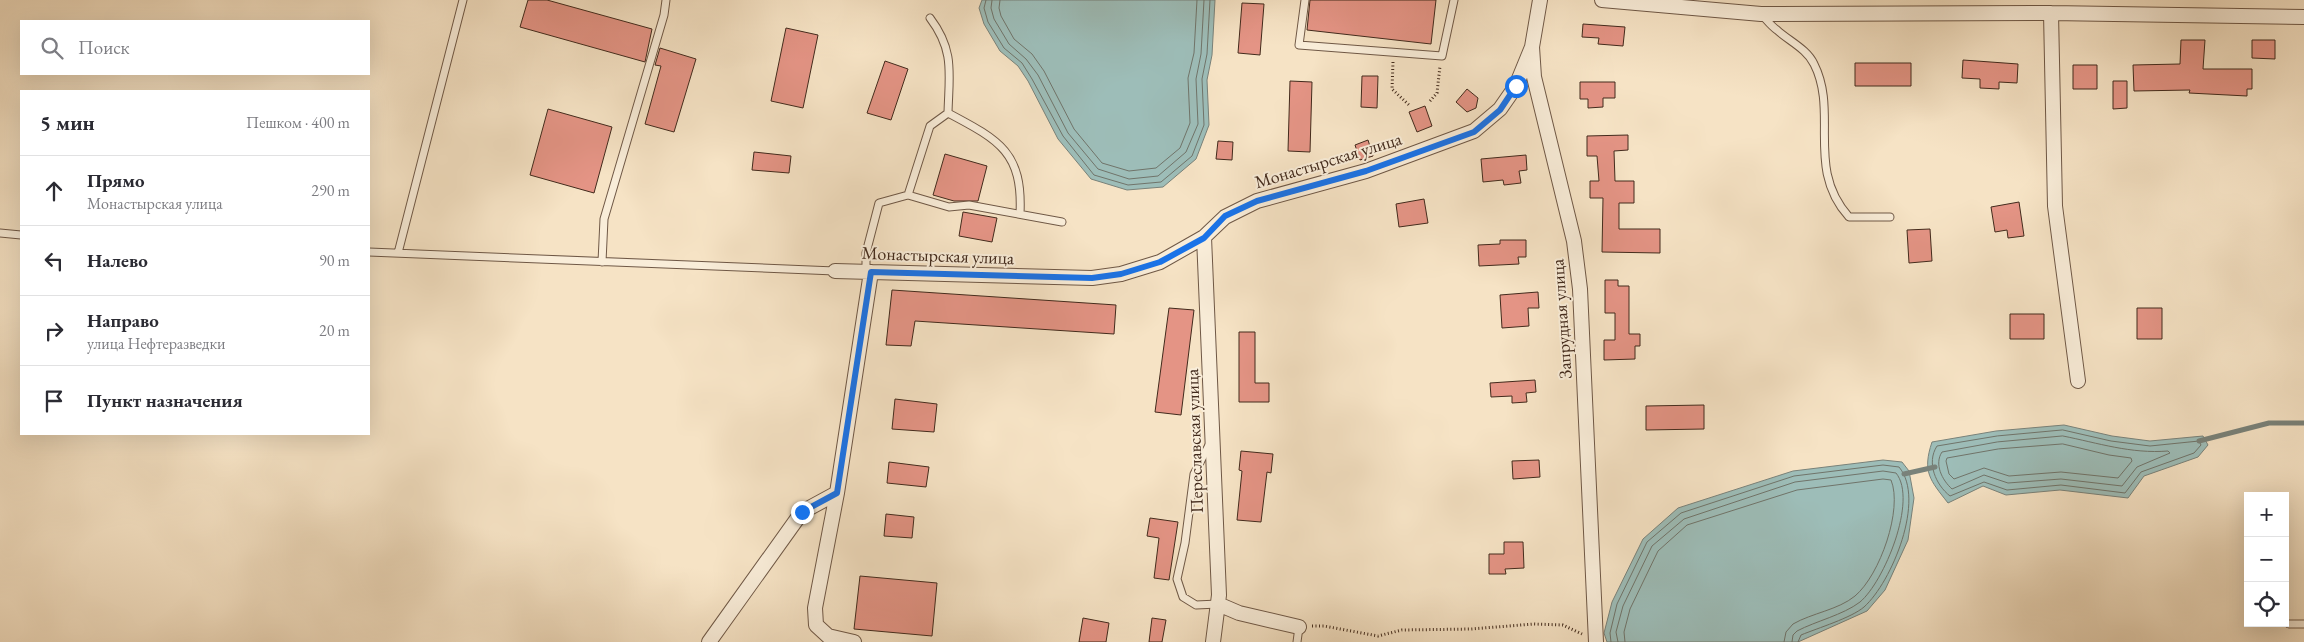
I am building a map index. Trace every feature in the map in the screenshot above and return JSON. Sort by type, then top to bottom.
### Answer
[{"type":"street","name":"Запрудная улица","points":[[1540,0],[1532,47],[1534,77],[1574,241],[1580,289],[1596,641]]},
{"type":"street","points":[[1602,0],[1761,14],[2051,13],[2304,17]]},
{"type":"street","points":[[2051,13],[2055,206],[2078,382]]},
{"type":"street","name":"Монастырская улица","points":[[835,271],[1092,278],[1121,274],[1160,262],[1204,238],[1225,216],[1257,201],[1366,171],[1474,132],[1500,110],[1516,86],[1532,47]]},
{"type":"street","name":"Переславская улица","points":[[1204,238],[1218,604],[1213,642]]},
{"type":"street","points":[[854,642],[828,636],[816,625],[815,608],[837,493],[868,272]]},
{"type":"street","points":[[709,642],[802,512],[837,493]]},
{"type":"street","points":[[1218,604],[1239,613],[1299,628]]},
{"type":"lane","points":[[398,253],[463,0]]},
{"type":"lane","points":[[602,262],[604,219],[664,15],[666,0]]},
{"type":"lane","points":[[1305,0],[1299,45],[1442,56],[1454,0]]},
{"type":"lane","points":[[1761,14],[1813,61],[1820,77],[1824,97],[1824,156],[1829,183],[1838,205],[1849,217],[1890,217]]},
{"type":"lane","points":[[930,18],[942,33],[950,55],[948,113]]},
{"type":"lane","points":[[908,195],[930,126],[948,113]]},
{"type":"lane","points":[[948,113],[979,129],[1003,148],[1016,167],[1021,190],[1020,214]]},
{"type":"lane","points":[[868,272],[866,254],[879,203],[908,195],[949,207],[969,205],[1062,222]]},
{"type":"lane","points":[[0,234],[20,234]]},
{"type":"lane","points":[[370,252],[835,271]]},
{"type":"lane","points":[[1213,439],[1194,474],[1177,578],[1183,597],[1196,605],[1218,604]]},
{"type":"lane","points":[[2289,624],[2304,624]]},
{"type":"lane","points":[[1297,642],[1299,628]]},
{"type":"path","points":[[1394,52],[1392,89],[1409,105]]},
{"type":"path","points":[[1430,101],[1436,93],[1442,56]]},
{"type":"path","points":[[1299,628],[1324,626],[1378,636],[1402,630],[1534,624],[1563,625],[1596,641]]},
{"type":"water","points":[[982,0],[1215,0],[1212,55],[1207,80],[1209,125],[1196,159],[1163,187],[1127,190],[1091,179],[1058,139],[1028,81],[1018,66],[1000,51],[984,24],[979,8]]},
{"type":"water","points":[[2064,425],[2112,436],[2150,441],[2203,436],[2208,445],[2198,457],[2144,476],[2128,498],[2060,490],[2006,495],[1983,486],[1948,503],[1932,482],[1928,461],[1932,442],[1996,431]]},
{"type":"water","points":[[1883,460],[1902,462],[1909,471],[1914,498],[1908,540],[1885,590],[1867,611],[1798,642],[1607,642],[1604,633],[1612,602],[1643,539],[1678,508],[1793,471]]},
{"type":"building","points":[[528,0],[547,0],[652,29],[645,62],[520,27]]},
{"type":"building","points":[[1310,0],[1436,0],[1431,44],[1307,30]]},
{"type":"building","points":[[1242,3],[1264,4],[1260,55],[1238,53]]},
{"type":"building","points":[[1583,24],[1625,27],[1623,46],[1598,44],[1599,38],[1582,37]]},
{"type":"building","points":[[786,28],[818,35],[803,108],[771,101]]},
{"type":"building","points":[[2181,40],[2205,40],[2203,69],[2252,69],[2252,89],[2247,89],[2247,96],[2189,93],[2190,90],[2134,91],[2133,65],[2180,64]]},
{"type":"building","points":[[2252,40],[2275,40],[2275,59],[2252,58]]},
{"type":"building","points":[[660,48],[696,59],[674,132],[645,124],[661,66],[655,65]]},
{"type":"building","points":[[1963,60],[2018,64],[2017,83],[1999,82],[1999,89],[1980,88],[1980,79],[1962,78]]},
{"type":"building","points":[[885,61],[908,69],[891,120],[867,113]]},
{"type":"building","points":[[1855,63],[1911,63],[1911,86],[1855,86]]},
{"type":"building","points":[[2073,65],[2097,65],[2097,89],[2073,89]]},
{"type":"building","points":[[1362,76],[1378,76],[1377,108],[1361,107]]},
{"type":"building","points":[[1290,81],[1312,82],[1310,152],[1288,151]]},
{"type":"building","points":[[2113,81],[2127,81],[2127,108],[2113,109]]},
{"type":"building","points":[[1580,82],[1615,82],[1615,98],[1603,98],[1603,107],[1588,108],[1588,99],[1580,99]]},
{"type":"building","points":[[1467,89],[1478,98],[1476,108],[1467,112],[1456,102]]},
{"type":"building","points":[[1425,106],[1432,126],[1417,132],[1409,112]]},
{"type":"building","points":[[548,109],[612,127],[594,193],[530,175]]},
{"type":"building","points":[[1628,135],[1628,150],[1614,151],[1615,181],[1634,181],[1634,203],[1619,203],[1619,229],[1660,229],[1660,253],[1602,252],[1603,198],[1590,198],[1590,181],[1599,181],[1597,156],[1587,156],[1587,136]]},
{"type":"building","points":[[1368,140],[1373,156],[1360,160],[1355,145]]},
{"type":"building","points":[[1218,141],[1233,142],[1232,160],[1216,159]]},
{"type":"building","points":[[754,152],[791,156],[789,173],[752,170]]},
{"type":"building","points":[[945,154],[987,166],[978,201],[954,201],[933,195]]},
{"type":"building","points":[[1526,155],[1527,170],[1519,171],[1521,183],[1504,185],[1503,180],[1483,182],[1481,159]]},
{"type":"building","points":[[1424,199],[1428,223],[1399,227],[1396,204]]},
{"type":"building","points":[[2019,202],[2024,236],[2008,238],[2007,230],[1995,232],[1991,207]]},
{"type":"building","points":[[963,212],[997,218],[992,242],[959,236]]},
{"type":"building","points":[[1930,229],[1932,261],[1909,263],[1907,230]]},
{"type":"building","points":[[1500,240],[1526,240],[1526,257],[1518,257],[1519,264],[1479,266],[1478,245],[1500,244]]},
{"type":"building","points":[[1605,280],[1618,280],[1618,286],[1629,286],[1629,334],[1640,334],[1640,346],[1635,346],[1635,359],[1604,360],[1604,340],[1615,340],[1615,313],[1605,313]]},
{"type":"building","points":[[892,290],[1116,305],[1114,334],[915,321],[911,346],[886,345]]},
{"type":"building","points":[[1538,292],[1539,308],[1528,308],[1529,326],[1502,328],[1500,295]]},
{"type":"building","points":[[1169,308],[1194,310],[1181,415],[1155,412]]},
{"type":"building","points":[[2137,308],[2162,308],[2162,339],[2137,339]]},
{"type":"building","points":[[2010,314],[2044,314],[2044,339],[2010,339]]},
{"type":"building","points":[[1239,332],[1255,332],[1255,383],[1269,383],[1269,402],[1239,402]]},
{"type":"building","points":[[1535,380],[1536,392],[1526,393],[1527,402],[1512,403],[1512,396],[1491,397],[1490,383]]},
{"type":"building","points":[[895,399],[937,404],[934,432],[892,429]]},
{"type":"building","points":[[1704,405],[1704,429],[1646,430],[1646,406]]},
{"type":"building","points":[[1241,451],[1273,454],[1271,473],[1267,472],[1261,522],[1237,520],[1242,471],[1239,470]]},
{"type":"building","points":[[1539,460],[1540,477],[1513,479],[1512,461]]},
{"type":"building","points":[[889,462],[929,467],[926,487],[887,483]]},
{"type":"building","points":[[886,514],[914,517],[912,538],[884,536]]},
{"type":"building","points":[[1150,518],[1178,522],[1169,580],[1154,578],[1159,538],[1147,536]]},
{"type":"building","points":[[1504,542],[1523,542],[1524,568],[1505,569],[1506,574],[1489,574],[1489,554],[1504,554]]},
{"type":"building","points":[[860,576],[937,583],[932,636],[854,629]]},
{"type":"building","points":[[1083,618],[1109,623],[1106,642],[1079,642]]},
{"type":"building","points":[[1152,618],[1166,620],[1162,642],[1149,642]]},
{"type":"waterway","points":[[2199,441],[2269,423],[2304,423]]},
{"type":"waterway","points":[[1904,474],[1935,467]]},
{"type":"route","points":[[802,512],[837,493],[871,272],[1092,278],[1121,274],[1160,262],[1204,238],[1225,216],[1257,201],[1366,171],[1474,132],[1500,110],[1516,86]]}]
